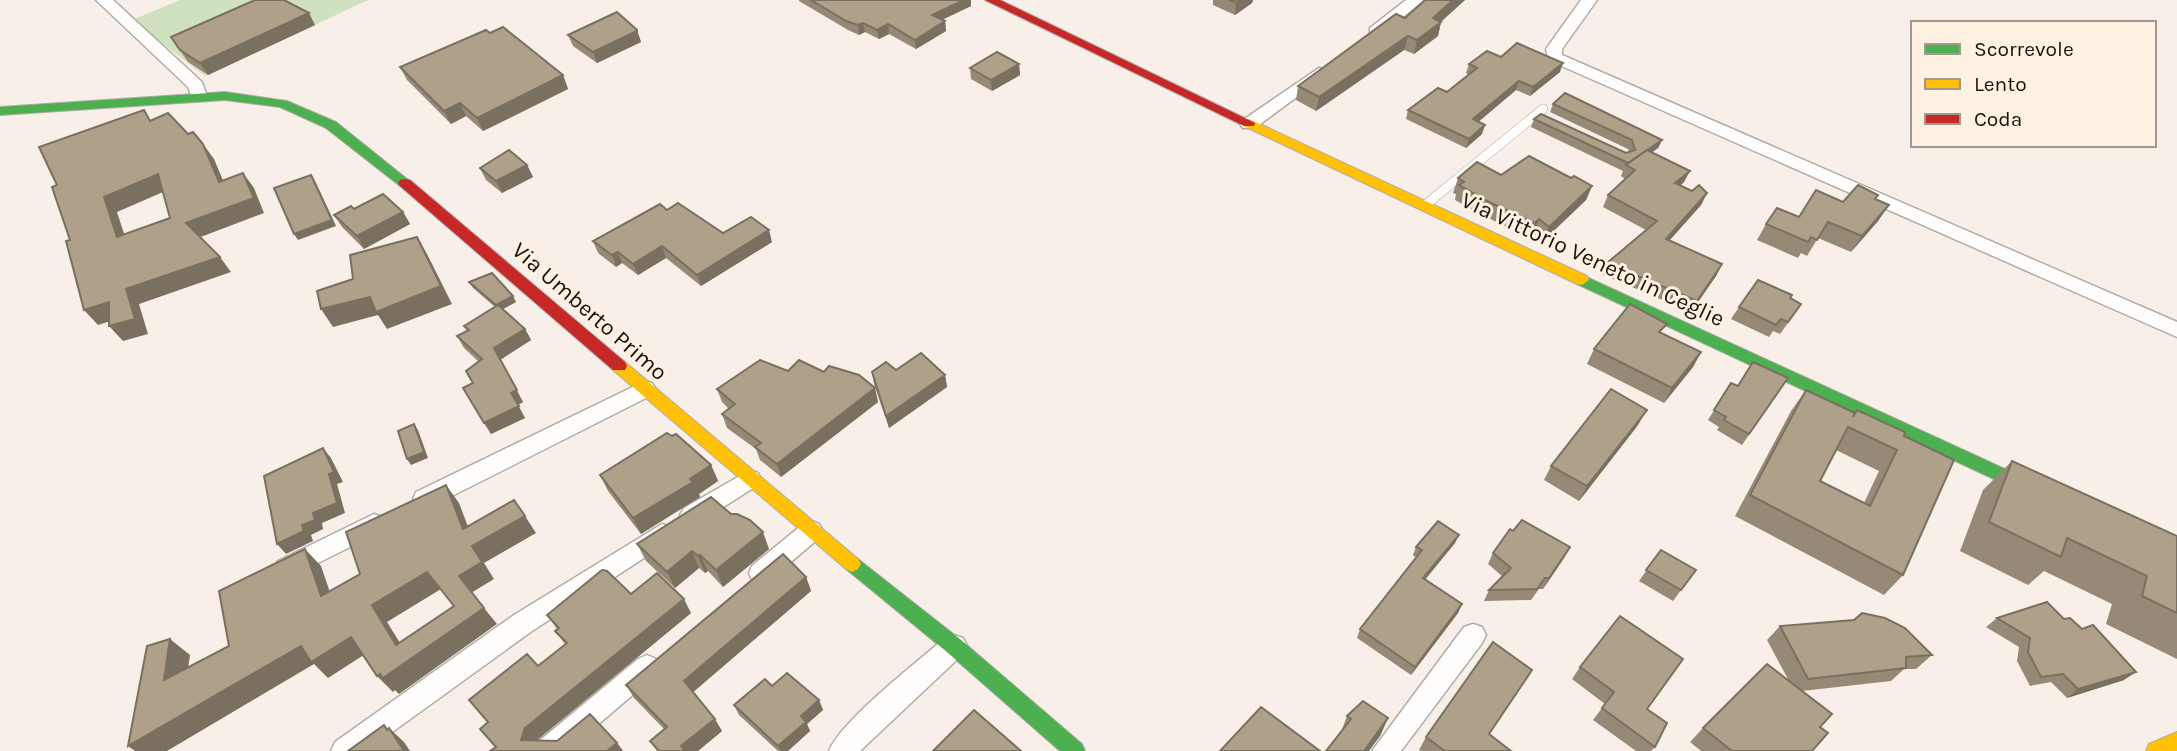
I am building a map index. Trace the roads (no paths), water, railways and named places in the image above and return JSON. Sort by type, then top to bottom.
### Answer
[{"type":"main road","name":"Via Vittorio Veneto in Ceglie","points":[[991,0],[1249,124],[2055,500]]},
{"type":"main road","name":"Via Umberto Primo","points":[[0,111],[199,96],[266,100],[314,115],[331,125],[418,193],[811,531],[954,646],[1075,751]]},
{"type":"main road","points":[[2156,751],[2177,742]]},
{"type":"street","points":[[104,0],[196,85],[200,90],[199,96]]},
{"type":"street","points":[[1358,44],[1416,0]]},
{"type":"street","points":[[1589,0],[1553,48],[1554,57],[2177,330]]},
{"type":"street","points":[[1249,124],[1336,60]]},
{"type":"street","points":[[272,575],[645,389]]},
{"type":"street","points":[[344,751],[523,623],[750,479]]},
{"type":"street","points":[[737,593],[811,531]]},
{"type":"street","points":[[1395,747],[1473,635]]},
{"type":"street","points":[[842,751],[882,710],[954,646]]},
{"type":"street","points":[[547,751],[663,654]]},
{"type":"lane","points":[[1424,206],[1542,114]]}]
